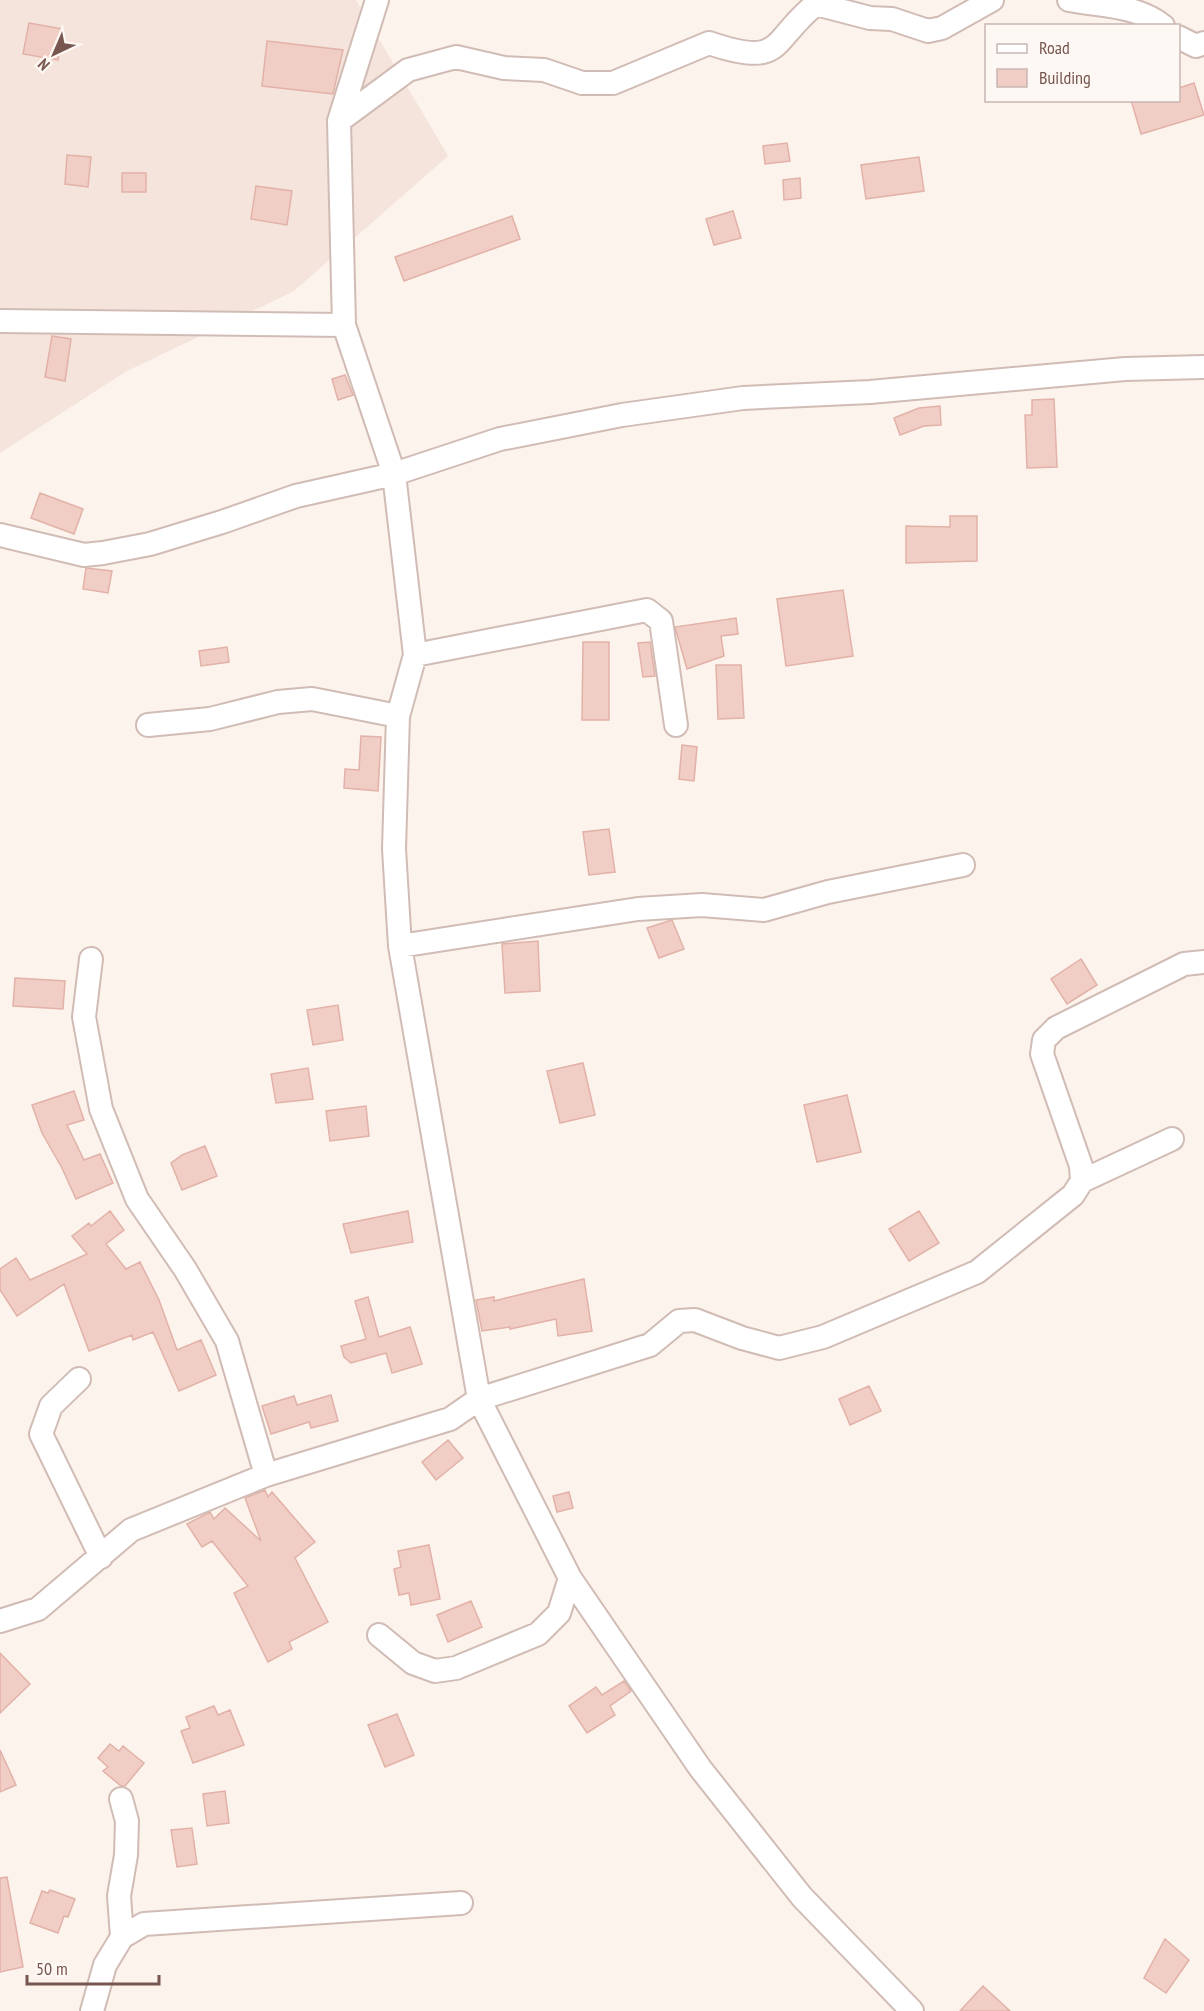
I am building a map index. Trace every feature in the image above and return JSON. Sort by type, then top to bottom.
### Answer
[{"type":"street","points":[[377,0],[339,121],[344,325],[394,474],[415,655],[398,716],[394,849],[400,946],[479,1399],[570,1578],[700,1768],[794,1888],[912,2011]]},
{"type":"street","points":[[339,121],[408,70],[456,57],[504,68],[544,70],[582,83],[613,83],[709,43],[732,51],[759,54],[776,49],[801,16],[819,2],[870,18],[892,19],[928,31],[942,28],[991,0]]},
{"type":"street","points":[[1070,0],[1132,10],[1150,16],[1160,24]]},
{"type":"street","points":[[1180,37],[1196,45],[1204,43]]},
{"type":"street","points":[[0,321],[344,325]]},
{"type":"street","points":[[0,535],[84,555],[104,553],[160,541],[296,496],[394,474],[500,439],[622,415],[743,398],[882,391],[1125,369],[1204,367]]},
{"type":"street","points":[[415,655],[646,609],[661,621],[676,725]]},
{"type":"street","points":[[148,725],[210,718],[278,702],[312,699],[398,716]]},
{"type":"street","points":[[400,946],[638,909],[702,905],[764,910],[828,891],[963,865]]},
{"type":"street","points":[[91,959],[84,1017],[101,1109],[137,1198],[185,1269],[227,1341],[266,1475]]},
{"type":"street","points":[[1082,1181],[1081,1166],[1042,1054],[1044,1040],[1056,1028],[1184,964],[1204,962]]},
{"type":"street","points":[[0,1621],[38,1609],[131,1530],[266,1475],[450,1419],[479,1399],[650,1345],[679,1321],[695,1320],[742,1338],[779,1348],[823,1336],[977,1272],[1073,1195],[1082,1181],[1172,1139]]},
{"type":"street","points":[[79,1378],[51,1406],[40,1434],[100,1557]]},
{"type":"street","points":[[379,1635],[412,1663],[435,1671],[456,1668],[538,1634],[558,1613],[570,1578]]},
{"type":"street","points":[[121,1799],[127,1821],[126,1855],[119,1896],[122,1937]]},
{"type":"street","points":[[92,2011],[105,1965],[122,1937],[144,1924],[461,1903]]},
{"type":"shaded area","points":[[0,0],[356,0],[448,156],[294,291],[125,372],[0,453]]},
{"type":"building","points":[[29,23],[63,29],[58,60],[23,54]]},
{"type":"building","points":[[267,41],[343,50],[333,94],[262,86]]},
{"type":"building","points":[[1194,83],[1204,115],[1141,134],[1132,102],[1180,102],[1180,88]]},
{"type":"building","points":[[787,143],[790,161],[765,164],[763,146]]},
{"type":"building","points":[[67,155],[91,157],[88,187],[65,184]]},
{"type":"building","points":[[919,157],[924,191],[866,199],[861,165]]},
{"type":"building","points":[[122,173],[146,173],[146,192],[122,192]]},
{"type":"building","points":[[800,178],[801,198],[784,200],[783,180]]},
{"type":"building","points":[[256,186],[292,191],[287,225],[251,219]]},
{"type":"building","points":[[733,211],[741,238],[714,245],[706,219]]},
{"type":"building","points":[[512,216],[520,239],[404,281],[395,257]]},
{"type":"building","points":[[52,336],[71,339],[65,381],[45,377]]},
{"type":"building","points":[[345,375],[353,395],[338,400],[332,379]]},
{"type":"building","points":[[1054,399],[1057,467],[1027,468],[1025,415],[1032,415],[1032,400]]},
{"type":"building","points":[[940,406],[941,425],[924,426],[900,435],[894,418],[919,408]]},
{"type":"building","points":[[40,493],[83,509],[74,534],[31,518]]},
{"type":"building","points":[[950,516],[977,516],[977,561],[906,563],[906,526],[950,527]]},
{"type":"building","points":[[86,568],[112,571],[108,593],[83,589]]},
{"type":"building","points":[[843,590],[853,656],[786,666],[777,599]]},
{"type":"building","points":[[736,618],[738,634],[721,636],[724,656],[687,669],[675,627]]},
{"type":"building","points":[[583,642],[609,642],[609,720],[582,720]]},
{"type":"building","points":[[650,642],[655,676],[643,677],[638,643]]},
{"type":"building","points":[[227,647],[229,662],[201,666],[199,651]]},
{"type":"building","points":[[716,665],[741,665],[744,718],[718,719]]},
{"type":"building","points":[[361,736],[381,737],[378,791],[344,788],[345,769],[359,770]]},
{"type":"building","points":[[682,745],[697,747],[694,781],[679,779]]},
{"type":"building","points":[[609,829],[615,872],[589,875],[583,832]]},
{"type":"building","points":[[672,920],[684,949],[659,958],[647,928]]},
{"type":"building","points":[[538,941],[540,991],[505,993],[502,944]]},
{"type":"building","points":[[1081,959],[1097,985],[1067,1004],[1051,979]]},
{"type":"building","points":[[15,978],[65,981],[63,1009],[13,1006]]},
{"type":"building","points":[[338,1005],[343,1040],[313,1045],[307,1010]]},
{"type":"building","points":[[583,1063],[595,1115],[560,1123],[547,1071]]},
{"type":"building","points":[[308,1068],[313,1099],[276,1103],[271,1074]]},
{"type":"building","points":[[74,1091],[84,1120],[67,1125],[84,1160],[100,1154],[113,1183],[76,1199],[42,1133],[32,1105]]},
{"type":"building","points":[[847,1095],[861,1152],[817,1162],[804,1105]]},
{"type":"building","points":[[366,1106],[369,1136],[330,1141],[326,1111]]},
{"type":"building","points":[[205,1146],[217,1176],[182,1190],[171,1163],[182,1155]]},
{"type":"building","points":[[110,1211],[124,1230],[106,1244],[126,1269],[140,1262],[159,1300],[177,1350],[201,1340],[216,1375],[179,1391],[153,1332],[133,1340],[132,1335],[89,1351],[64,1284],[17,1316],[0,1290],[0,1269],[16,1258],[30,1280],[87,1254],[72,1236],[89,1223],[91,1226]]},
{"type":"building","points":[[408,1211],[413,1242],[351,1253],[343,1224]]},
{"type":"building","points":[[919,1211],[939,1243],[909,1261],[889,1229]]},
{"type":"building","points":[[584,1279],[592,1331],[558,1336],[556,1319],[510,1329],[510,1327],[482,1331],[476,1300],[494,1297],[494,1301]]},
{"type":"building","points":[[368,1297],[379,1337],[410,1327],[422,1364],[392,1373],[386,1353],[351,1363],[344,1357],[341,1346],[366,1339],[355,1301]]},
{"type":"building","points":[[869,1386],[881,1411],[850,1425],[839,1399]]},
{"type":"building","points":[[331,1395],[338,1421],[311,1428],[309,1422],[271,1434],[262,1406],[294,1396],[297,1405]]},
{"type":"building","points":[[448,1440],[463,1458],[436,1480],[422,1462]]},
{"type":"building","points":[[265,1490],[268,1497],[272,1492],[315,1542],[295,1558],[328,1622],[289,1642],[292,1649],[268,1662],[234,1593],[248,1586],[212,1541],[202,1547],[187,1524],[210,1512],[214,1519],[225,1508],[261,1541],[245,1498]]},
{"type":"building","points":[[569,1492],[573,1508],[557,1512],[553,1496]]},
{"type":"building","points":[[429,1545],[440,1599],[411,1605],[409,1593],[399,1595],[394,1569],[401,1567],[398,1551]]},
{"type":"building","points":[[471,1601],[482,1627],[448,1642],[437,1615]]},
{"type":"building","points":[[0,1653],[30,1684],[0,1713]]},
{"type":"building","points":[[624,1681],[631,1691],[610,1706],[615,1715],[587,1733],[569,1706],[596,1687],[602,1695]]},
{"type":"building","points":[[214,1706],[218,1715],[230,1710],[244,1745],[193,1763],[181,1731],[190,1728],[186,1717]]},
{"type":"building","points":[[397,1714],[414,1755],[385,1767],[368,1725]]},
{"type":"building","points":[[110,1744],[119,1751],[123,1746],[144,1763],[125,1786],[121,1786],[103,1771],[108,1767],[98,1758]]},
{"type":"building","points":[[0,1750],[16,1785],[0,1792]]},
{"type":"building","points":[[225,1791],[229,1823],[207,1826],[203,1794]]},
{"type":"building","points":[[192,1828],[197,1864],[177,1867],[171,1830]]},
{"type":"building","points":[[7,1877],[23,1967],[0,1972],[0,1878]]},
{"type":"building","points":[[50,1890],[75,1899],[68,1917],[64,1916],[58,1933],[30,1923],[42,1891],[48,1893]]},
{"type":"building","points":[[1165,1939],[1189,1960],[1166,1993],[1144,1978]]},
{"type":"building","points":[[983,1986],[1010,2011],[960,2011]]}]
